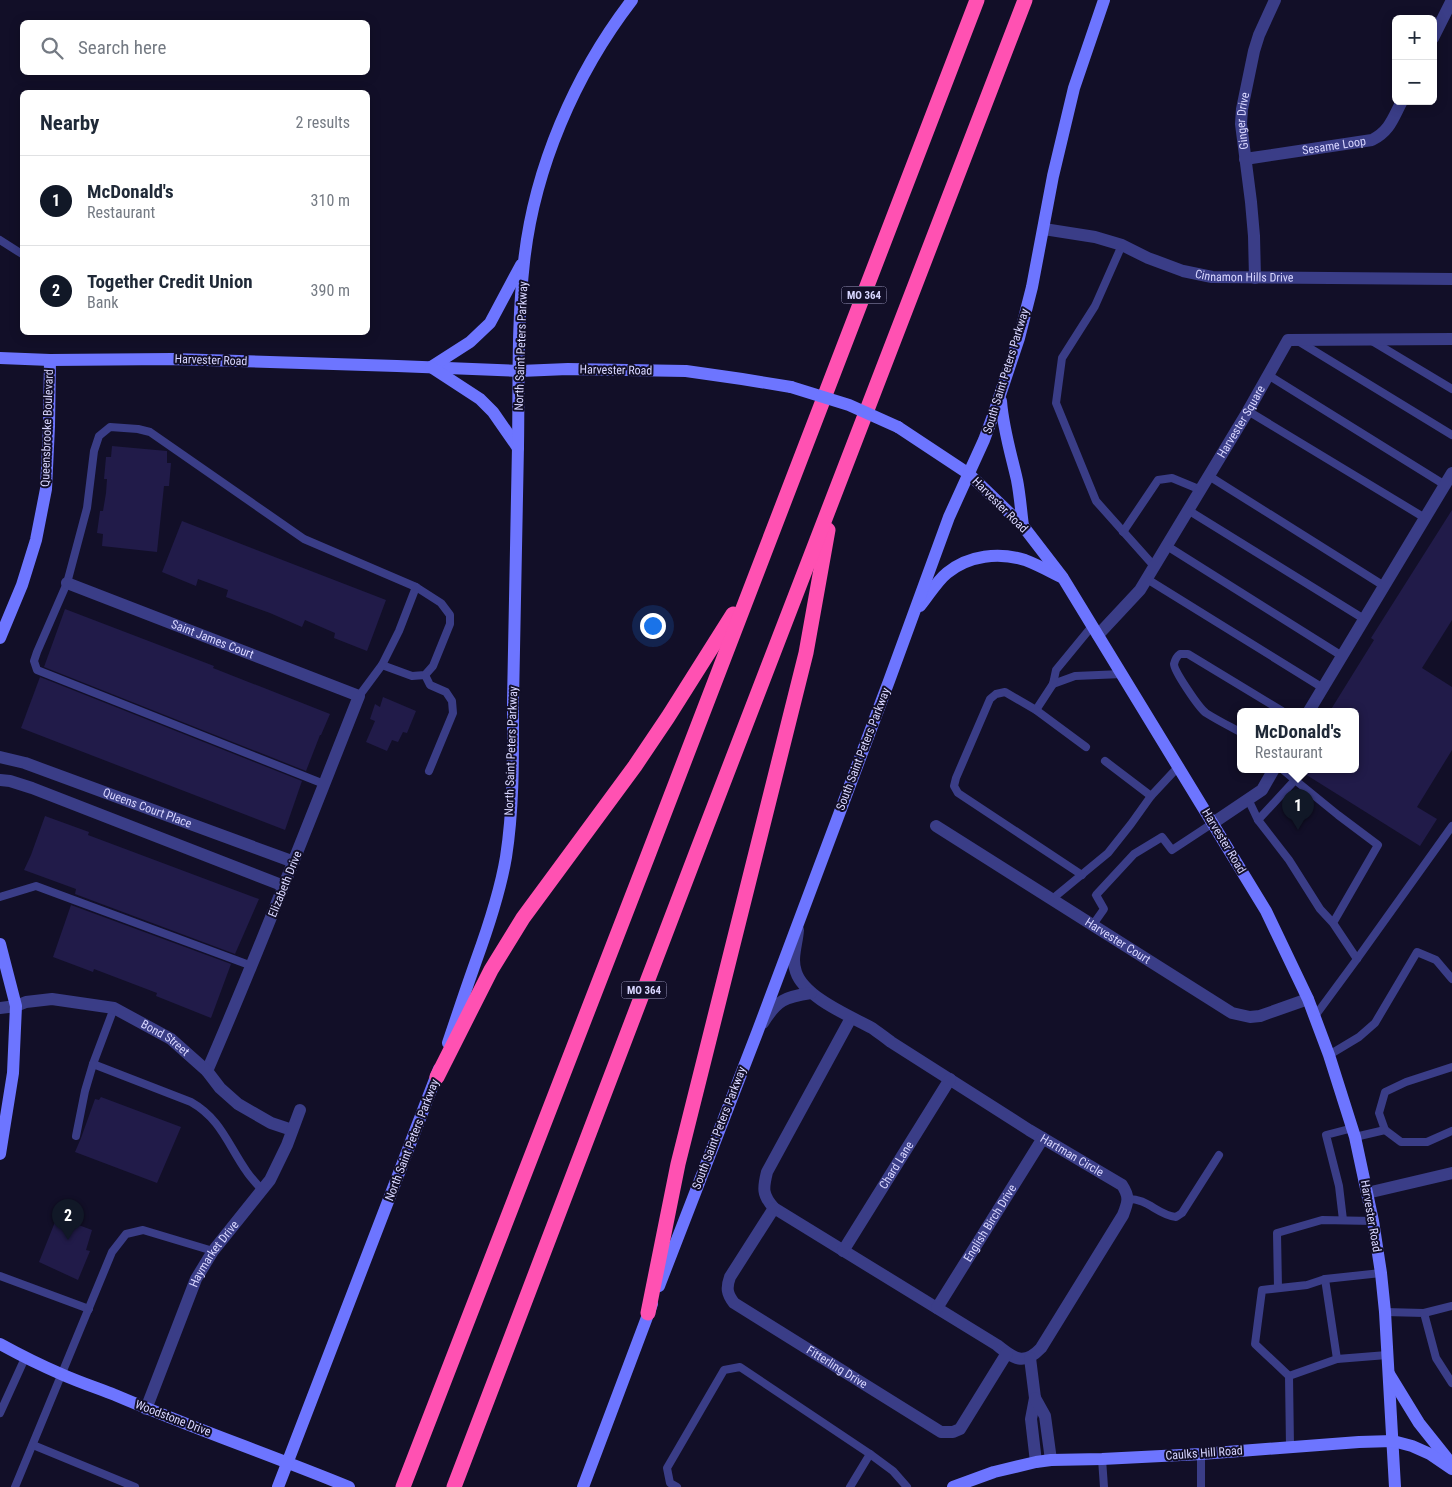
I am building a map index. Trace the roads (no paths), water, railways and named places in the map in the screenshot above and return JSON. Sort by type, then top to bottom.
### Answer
[{"type":"highway","name":"MO 364","points":[[405,1480],[977,0]]},
{"type":"highway","name":"MO 364","points":[[454,1487],[1025,0]]},
{"type":"highway","points":[[648,1313],[678,1164],[806,652],[834,494]]},
{"type":"highway","points":[[437,1077],[491,970],[523,918],[640,758],[752,586]]},
{"type":"main road","name":"North Saint Peters Parkway","points":[[278,1487],[437,1077],[496,903],[506,857],[512,764],[520,371],[519,333],[524,260],[530,221],[544,168],[560,125],[574,93],[596,52],[614,23],[632,0]]},
{"type":"main road","name":"South Saint Peters Parkway","points":[[583,1487],[798,923],[949,517],[984,440],[1000,395],[1019,338],[1044,229],[1053,176],[1074,88],[1104,0]]},
{"type":"main road","points":[[518,448],[493,412],[480,399],[431,367],[470,342],[490,322],[524,260]]},
{"type":"main road","name":"Harvester Road","points":[[0,358],[50,360],[172,359],[520,371],[568,369],[686,372],[742,379],[791,388],[849,405],[898,428],[969,474],[1023,526],[1063,578],[1266,912],[1308,998],[1354,1133],[1373,1221],[1385,1312],[1396,1487]]},
{"type":"main road","name":"Queensbrooke Boulevard","points":[[0,638],[25,576],[36,540],[46,489],[50,360]]},
{"type":"main road","points":[[1000,395],[1002,419],[1017,482],[1023,526]]},
{"type":"main road","points":[[914,614],[946,574],[960,564],[975,559],[998,555],[1025,560],[1063,578]]},
{"type":"main road","points":[[0,944],[16,1006],[13,1073],[0,1154]]},
{"type":"main road","name":"Woodstone Drive","points":[[0,1344],[62,1375],[349,1487]]},
{"type":"main road","points":[[1388,1373],[1419,1423],[1452,1464]]},
{"type":"main road","name":"Caulks Hill Road","points":[[953,1487],[994,1472],[1051,1460],[1201,1454],[1359,1442],[1393,1441],[1412,1446],[1430,1454],[1452,1468]]},
{"type":"street","name":"Ginger Drive","points":[[1255,278],[1253,227],[1241,124],[1245,92],[1259,35],[1275,0]]},
{"type":"street","points":[[1437,30],[1452,0]]},
{"type":"street","name":"Sesame Loop","points":[[1245,160],[1372,140],[1382,135],[1389,127],[1400,105]]},
{"type":"street","name":"Cinnamon Hills Drive","points":[[1044,229],[1095,237],[1122,245],[1148,258],[1183,271],[1212,278],[1452,279]]},
{"type":"street","points":[[1296,340],[1452,339]]},
{"type":"street","name":"Harvester Square","points":[[1095,630],[1140,590],[1248,411],[1288,340],[1296,340]]},
{"type":"street","points":[[1311,708],[1452,473]]},
{"type":"street","name":"Saint James Court","points":[[67,583],[359,696]]},
{"type":"street","name":"Elizabeth Drive","points":[[207,1071],[252,966],[359,696]]},
{"type":"street","name":"Queens Court Place","points":[[0,757],[25,763],[294,862]]},
{"type":"street","points":[[1213,823],[1262,790],[1272,773]]},
{"type":"street","name":"Queens Court Place","points":[[0,780],[32,788],[284,886]]},
{"type":"street","name":"Harvester Court","points":[[936,826],[1232,1013],[1250,1017],[1260,1016],[1308,998]]},
{"type":"street","name":"Hartman Circle","points":[[798,923],[794,961],[796,972],[802,984],[811,993],[851,1018],[874,1029],[890,1042],[1122,1185],[1128,1194],[1127,1200]]},
{"type":"street","points":[[756,1033],[776,1004],[796,995],[811,993]]},
{"type":"street","name":"Bond Street","points":[[0,1008],[52,999],[114,1008],[171,1039],[207,1071],[220,1088],[238,1104],[271,1123],[292,1130]]},
{"type":"street","points":[[851,1018],[767,1172],[763,1186],[766,1199],[774,1208],[997,1345],[1007,1353],[1024,1359],[1030,1358],[1041,1348],[1123,1215],[1127,1200]]},
{"type":"street","name":"Chard Lane","points":[[843,1251],[950,1079]]},
{"type":"street","name":"Haymarket Drive","points":[[146,1408],[196,1279],[213,1251],[270,1180],[287,1145],[300,1110]]},
{"type":"street","name":"English Birch Drive","points":[[937,1308],[1043,1138]]},
{"type":"street","points":[[1367,1193],[1452,1173]]},
{"type":"street","name":"Fitterling Drive","points":[[774,1208],[727,1284],[727,1291],[734,1303],[941,1432],[953,1432],[960,1429],[1007,1353]]},
{"type":"street","points":[[1030,1358],[1035,1398],[1031,1419],[1036,1462]]},
{"type":"street","points":[[1035,1398],[1045,1416],[1051,1460]]},
{"type":"lane","points":[[0,240],[20,253]]},
{"type":"lane","points":[[1122,245],[1095,306],[1062,358],[1056,402],[1096,501],[1154,566]]},
{"type":"lane","points":[[1296,340],[1452,435]]},
{"type":"lane","points":[[1369,340],[1452,389]]},
{"type":"lane","points":[[1268,375],[1445,485]]},
{"type":"lane","points":[[1248,411],[1425,518]]},
{"type":"lane","points":[[324,784],[37,670],[34,661],[37,652],[67,583],[87,508],[94,451],[100,436],[110,427],[150,432],[304,540],[416,587],[441,603],[450,615],[450,624],[433,666],[425,675],[412,676],[382,665]]},
{"type":"lane","points":[[1208,476],[1384,586]]},
{"type":"lane","points":[[1123,532],[1158,480],[1172,478],[1201,490]]},
{"type":"lane","points":[[1188,510],[1364,619]]},
{"type":"lane","points":[[1167,546],[1342,656]]},
{"type":"lane","points":[[1146,579],[1323,688]]},
{"type":"lane","points":[[359,696],[382,665],[399,631],[416,587]]},
{"type":"lane","points":[[1036,710],[1053,684],[1056,670],[1095,630]]},
{"type":"lane","points":[[1237,730],[1205,712],[1198,704],[1176,671],[1174,665],[1177,656],[1188,654],[1277,708]]},
{"type":"lane","points":[[1053,684],[1075,676],[1122,674]]},
{"type":"lane","points":[[425,675],[430,685],[446,692],[452,701],[453,713],[429,771]]},
{"type":"lane","points":[[1082,875],[958,793],[954,786],[990,699],[996,694],[1005,692],[1036,710],[1086,747]]},
{"type":"lane","points":[[1104,761],[1150,796]]},
{"type":"lane","points":[[1051,900],[1108,853],[1150,796],[1179,766]]},
{"type":"lane","points":[[1287,773],[1378,845],[1333,923]]},
{"type":"lane","points":[[1258,820],[1295,780]]},
{"type":"lane","points":[[1248,799],[1258,820],[1289,860],[1320,909],[1333,923],[1357,959]]},
{"type":"lane","points":[[1092,926],[1104,910],[1096,895],[1134,854],[1162,837],[1172,850],[1213,823]]},
{"type":"lane","points":[[1315,1016],[1452,826]]},
{"type":"lane","points":[[0,897],[36,886],[252,966]]},
{"type":"lane","points":[[1329,1055],[1359,1038],[1374,1023],[1417,952],[1436,960],[1452,978]]},
{"type":"lane","points":[[76,1136],[93,1064],[114,1008]]},
{"type":"lane","points":[[93,1064],[191,1102],[201,1108],[214,1120],[227,1137],[247,1173],[262,1190]]},
{"type":"lane","points":[[1452,1067],[1406,1082],[1386,1092],[1379,1113],[1385,1130],[1401,1142],[1427,1142],[1452,1131]]},
{"type":"lane","points":[[1343,1220],[1339,1186],[1326,1135],[1385,1130]]},
{"type":"lane","points":[[1127,1200],[1143,1201],[1169,1216],[1176,1217],[1182,1213],[1219,1155]]},
{"type":"lane","points":[[1278,1288],[1277,1233],[1322,1220],[1373,1221]]},
{"type":"lane","points":[[15,1487],[112,1252],[126,1234],[143,1230],[213,1251]]},
{"type":"lane","points":[[1290,1447],[1289,1376],[1255,1344],[1262,1290],[1381,1273]]},
{"type":"lane","points":[[0,1276],[89,1309]]},
{"type":"lane","points":[[1325,1280],[1337,1359]]},
{"type":"lane","points":[[1385,1312],[1424,1314],[1452,1306]]},
{"type":"lane","points":[[1424,1314],[1436,1358],[1452,1383]]},
{"type":"lane","points":[[1289,1376],[1337,1359],[1387,1355]]},
{"type":"lane","points":[[0,1412],[25,1358]]},
{"type":"lane","points":[[677,1487],[670,1483],[667,1468],[724,1370],[740,1367],[870,1454],[893,1472],[906,1487]]},
{"type":"lane","points":[[33,1445],[135,1487]]},
{"type":"lane","points":[[850,1487],[870,1454]]},
{"type":"lane","points":[[1201,1454],[1201,1487]]},
{"type":"lane","points":[[1102,1459],[1104,1487]]},
{"type":"place","name":"McDonald's","points":[[1298,830]]},
{"type":"place","name":"Together Credit Union","points":[[68,1240]]}]
